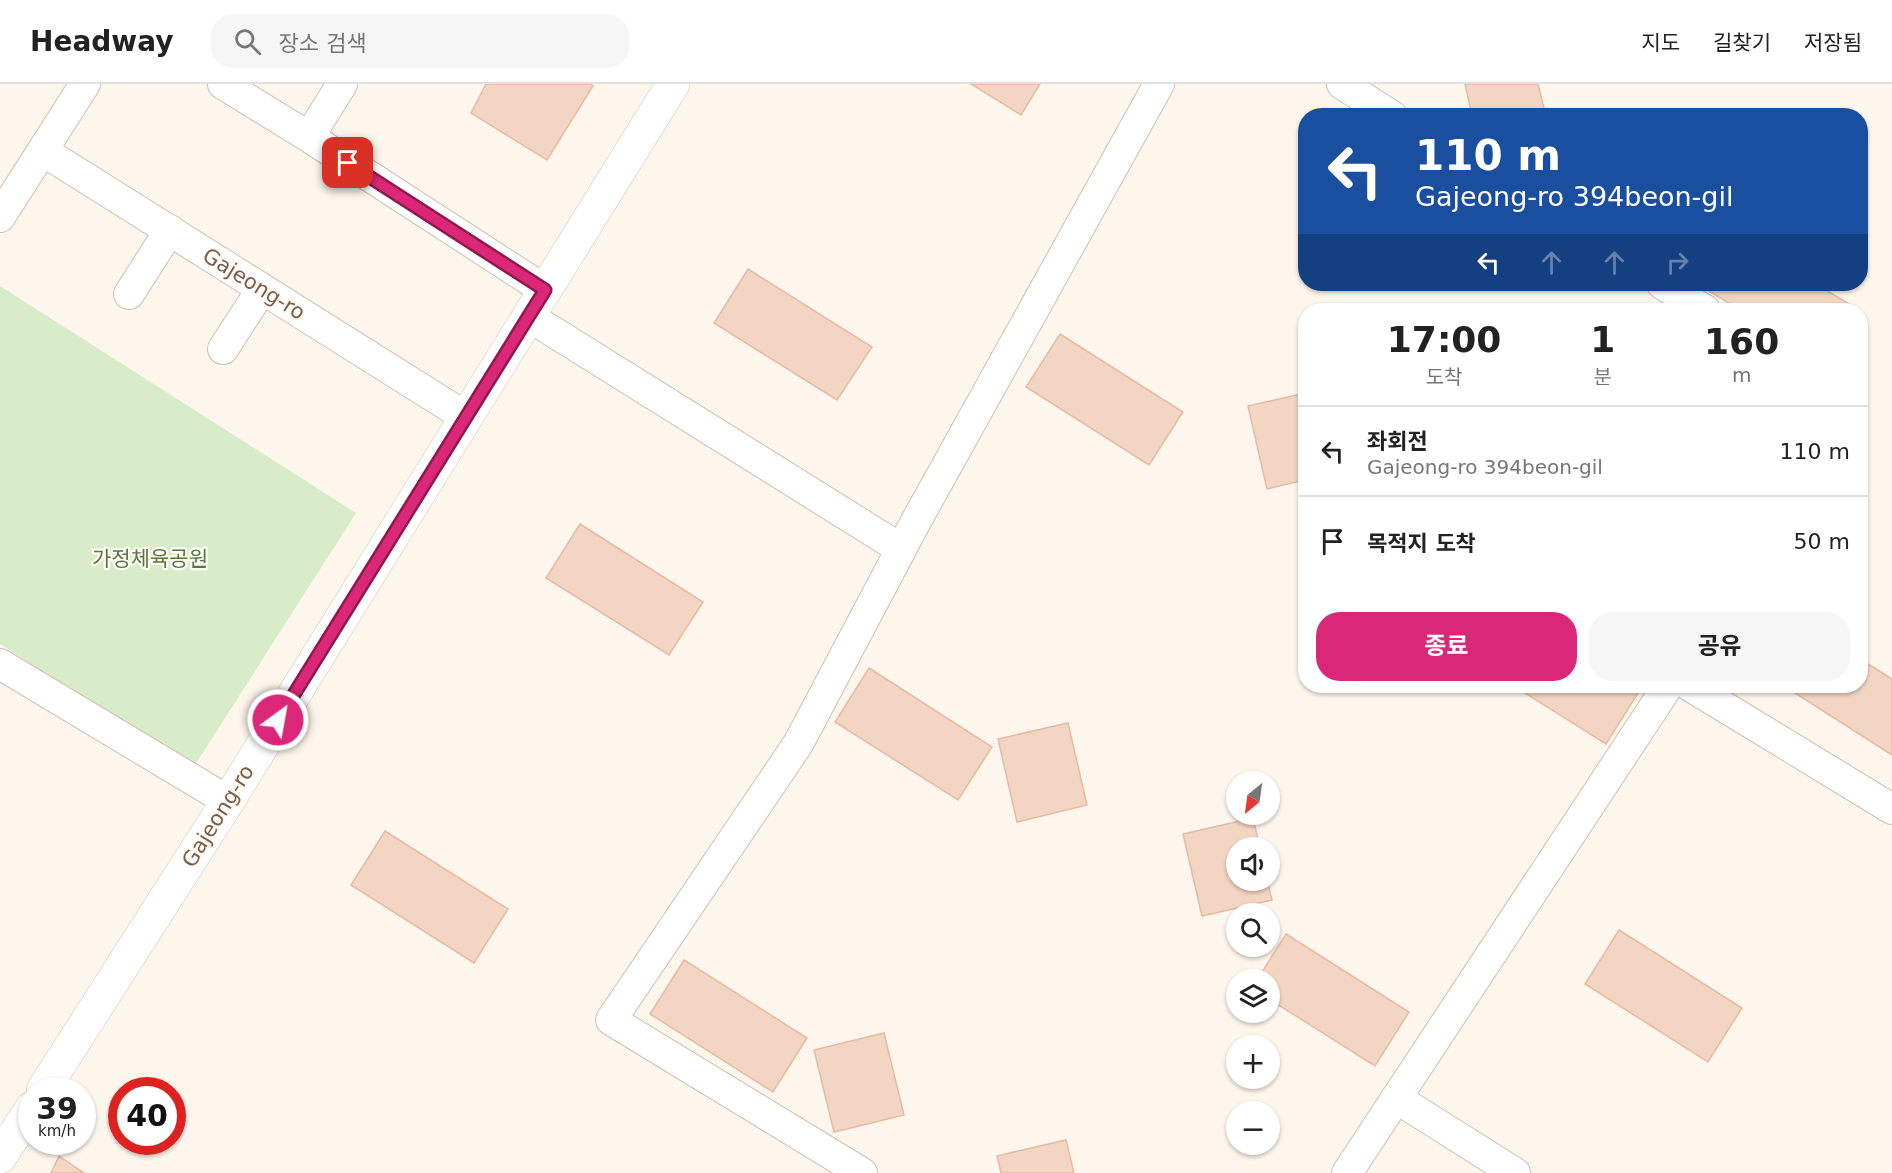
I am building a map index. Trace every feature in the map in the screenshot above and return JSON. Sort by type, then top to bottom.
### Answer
[{"type":"street","points":[[0,217],[86,84]]},
{"type":"street","points":[[223,84],[545,290]]},
{"type":"street","points":[[309,137],[342,84]]},
{"type":"street","name":"Gajeong-ro","points":[[51,1077],[228,801],[673,84]]},
{"type":"street","points":[[862,1173],[611,1020],[798,744],[901,549],[1159,84]]},
{"type":"street","points":[[1342,84],[1380,108]]},
{"type":"street","name":"Gajeong-ro","points":[[43,150],[466,417]]},
{"type":"street","points":[[129,294],[170,230]]},
{"type":"street","points":[[223,349],[262,289]]},
{"type":"street","points":[[1674,291],[1693,303]]},
{"type":"street","points":[[544,326],[901,549]]},
{"type":"street","points":[[0,664],[228,801]]},
{"type":"street","points":[[1347,1173],[1663,693]]},
{"type":"street","points":[[1701,693],[1892,809]]},
{"type":"street","points":[[1396,1098],[1515,1173]]},
{"type":"street","points":[[0,1157],[18,1129]]},
{"type":"green space","name":"가정체육공원","points":[[0,286],[356,513],[193,768],[0,644]]},
{"type":"building","points":[[486,84],[590,84],[593,86],[547,160],[471,113]]},
{"type":"building","points":[[971,84],[1040,84],[1021,115]]},
{"type":"building","points":[[1465,84],[1538,84],[1544,108],[1470,108]]},
{"type":"building","points":[[748,269],[872,347],[837,400],[714,323]]},
{"type":"building","points":[[1709,291],[1828,291],[1847,303],[1729,303]]},
{"type":"building","points":[[1060,334],[1183,412],[1149,465],[1026,387]]},
{"type":"building","points":[[1298,395],[1298,482],[1267,489],[1248,406]]},
{"type":"building","points":[[580,524],[703,602],[669,655],[546,578]]},
{"type":"building","points":[[1868,664],[1892,679],[1892,755],[1795,693],[1868,693]]},
{"type":"building","points":[[869,668],[992,747],[958,800],[835,722]]},
{"type":"building","points":[[1525,693],[1638,693],[1606,744]]},
{"type":"building","points":[[1068,723],[1087,805],[1017,822],[998,739]]},
{"type":"building","points":[[1226,824],[1255,825],[1257,837],[1226,837],[1226,891],[1270,891],[1272,900],[1259,903],[1226,903],[1226,911],[1202,916],[1183,834]]},
{"type":"building","points":[[385,831],[508,909],[474,963],[351,885]]},
{"type":"building","points":[[1619,930],[1742,1008],[1708,1062],[1585,984]]},
{"type":"building","points":[[1286,934],[1409,1012],[1375,1066],[1280,1006],[1280,969],[1264,969],[1272,957],[1280,957],[1280,944]]},
{"type":"building","points":[[684,960],[807,1038],[773,1092],[650,1014]]},
{"type":"building","points":[[884,1033],[904,1115],[834,1132],[814,1050]]},
{"type":"building","points":[[1066,1140],[1074,1173],[1001,1173],[997,1156]]},
{"type":"building","points":[[59,1156],[84,1173],[51,1173]]},
{"type":"route","points":[[278,720],[545,290],[348,163]]}]
